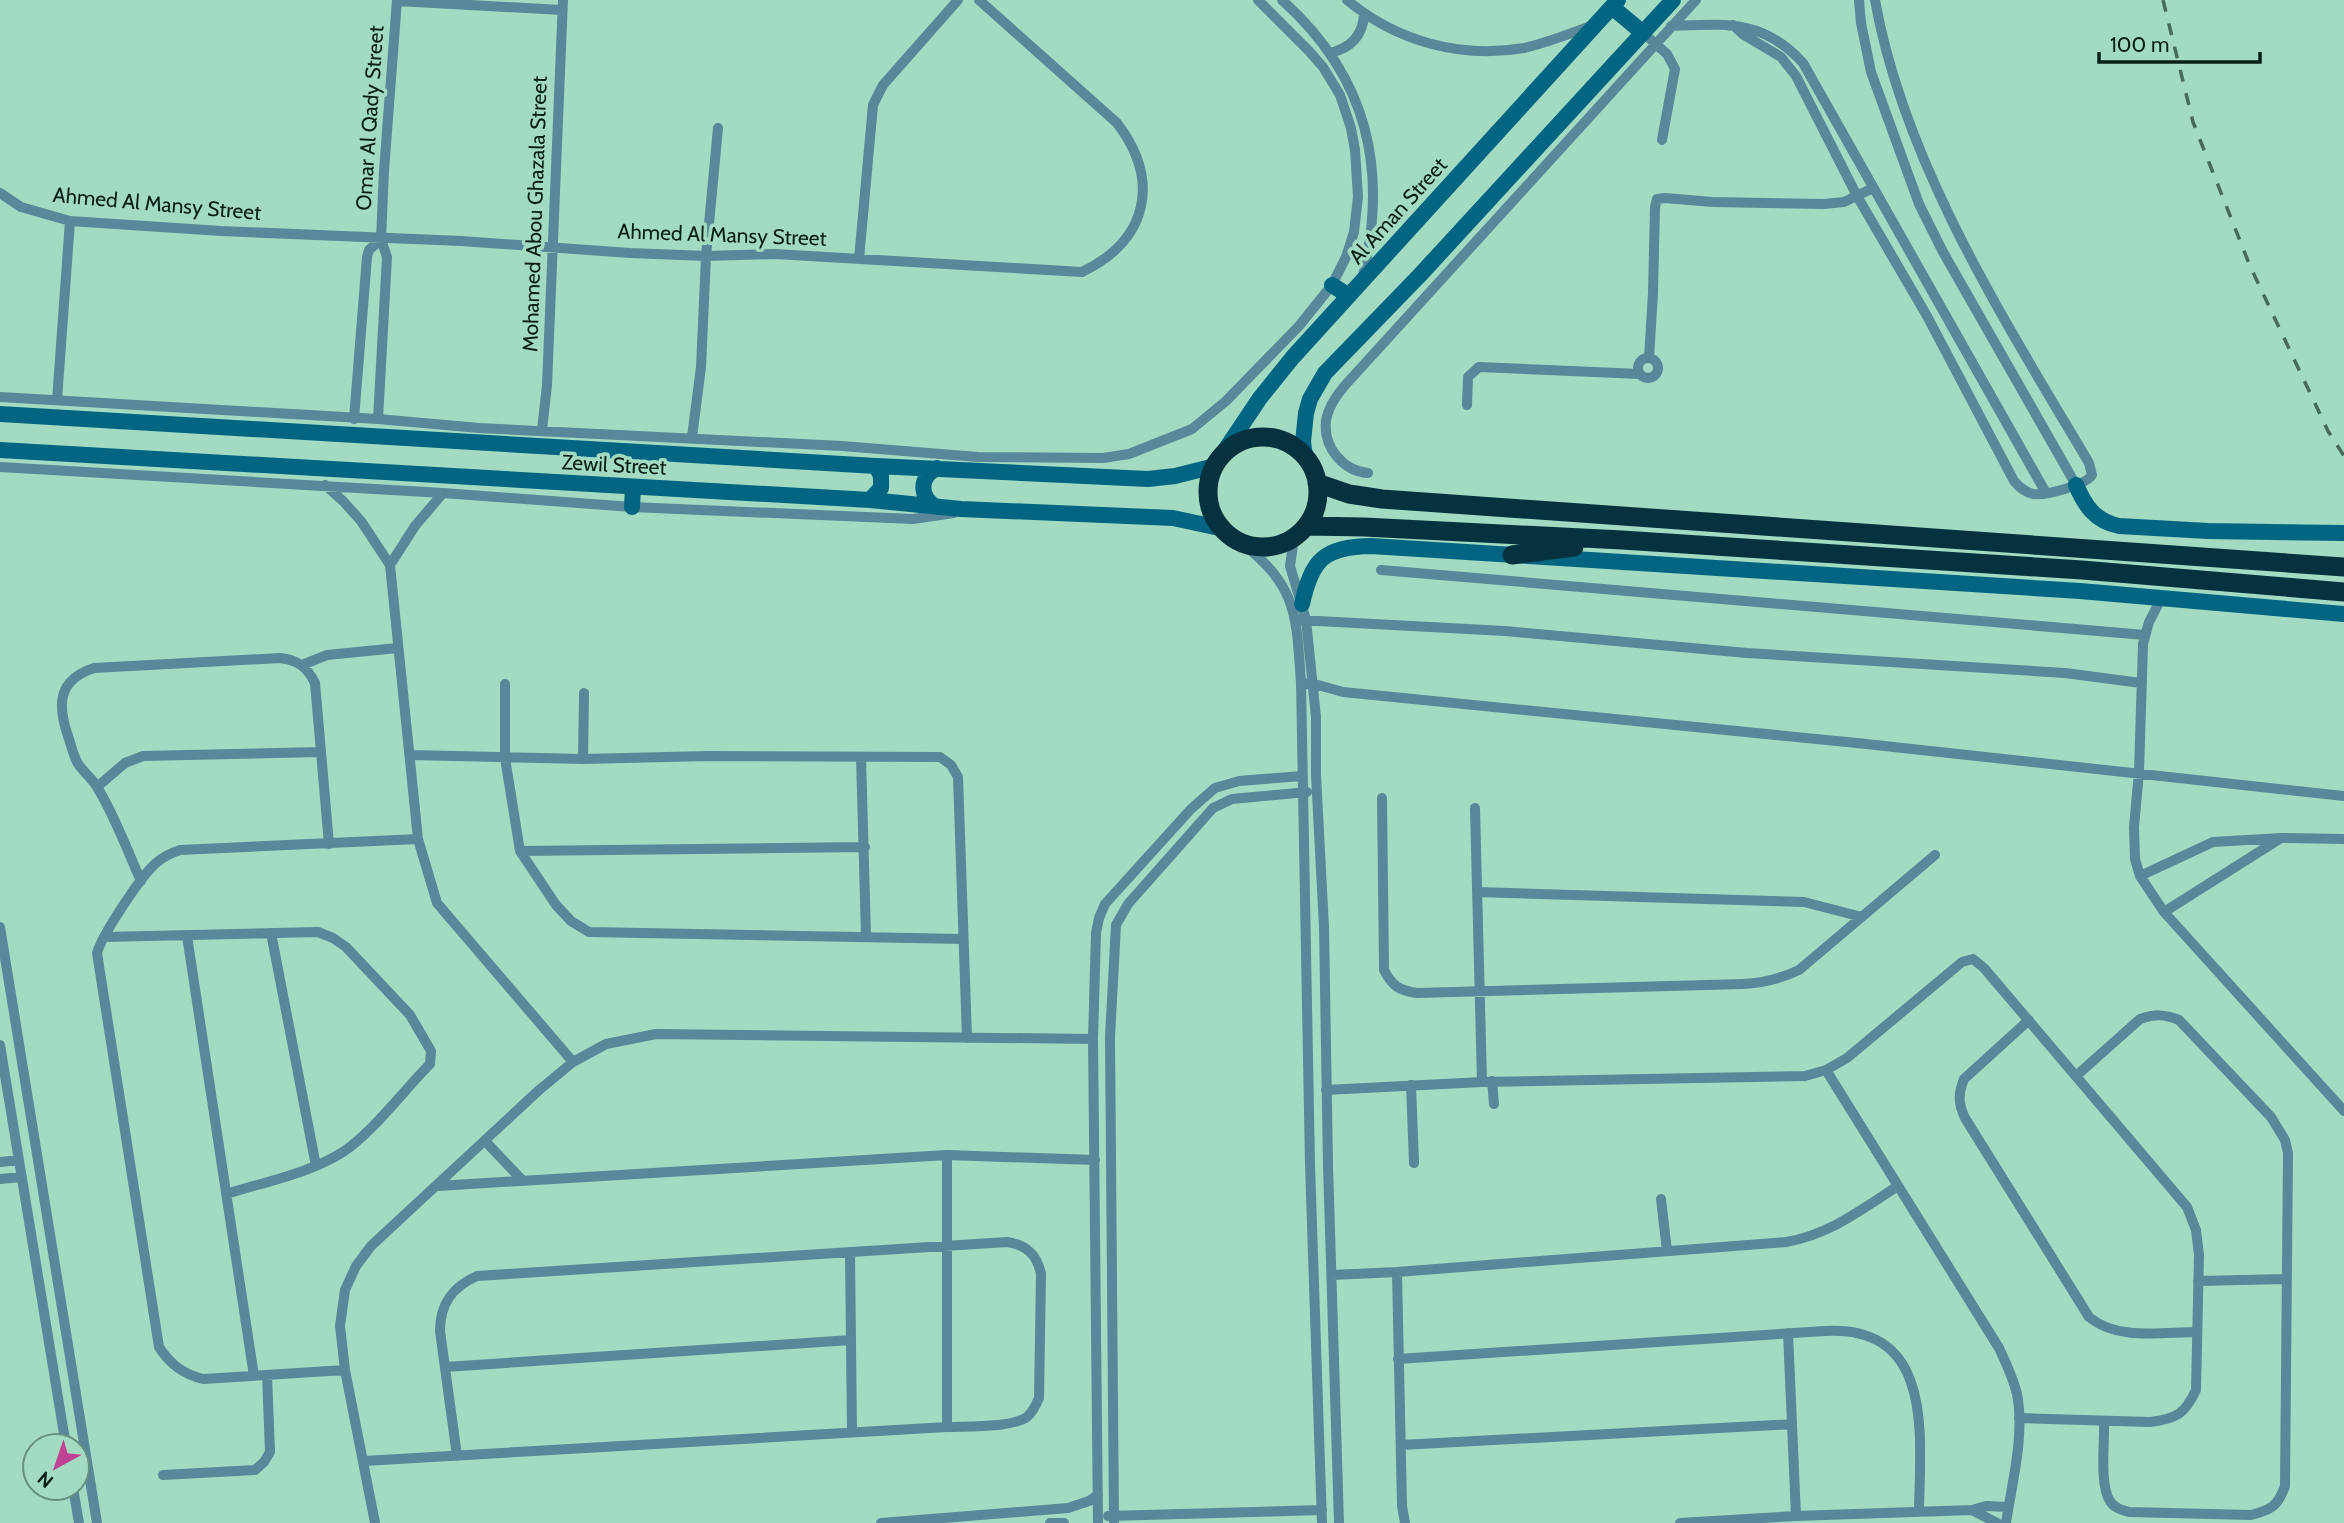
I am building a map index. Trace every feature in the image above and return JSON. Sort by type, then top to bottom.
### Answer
[{"type":"highway","points":[[1262,437],[1285,442],[1305,456],[1315,473],[1316,505],[1302,530],[1280,544],[1259,546],[1232,535],[1213,513],[1209,485],[1217,463],[1238,443],[1262,437]]},
{"type":"highway","points":[[1317,482],[1349,494],[1382,499],[2296,562],[2344,568]]},
{"type":"highway","points":[[1302,530],[1364,527],[1622,540],[2068,569],[2344,592]]},
{"type":"highway","points":[[1512,555],[1622,540]]},
{"type":"street","points":[[859,259],[873,105],[883,85],[958,0]]},
{"type":"street","name":"Ahmed Al Mansy Street","points":[[0,193],[21,207],[70,221],[706,256],[775,254],[1082,272],[1102,262],[1119,248],[1136,223],[1143,186],[1140,163],[1131,141],[1117,123],[979,0]]},
{"type":"street","points":[[0,397],[57,400],[170,416],[378,419],[480,435],[542,430],[842,446],[978,457],[1103,458],[1129,454],[1192,429],[1226,401],[1299,326],[1332,285],[1346,257],[1354,232],[1359,197],[1355,150],[1340,95],[1323,67],[1258,0]]},
{"type":"street","points":[[1282,0],[1308,25],[1330,53],[1352,90],[1370,146],[1374,206],[1371,245],[1361,283]]},
{"type":"street","points":[[1347,0],[1364,14],[1397,32],[1428,44],[1460,50],[1492,51],[1524,47],[1596,24]]},
{"type":"street","points":[[1368,473],[1350,468],[1331,448],[1326,421],[1333,401],[1649,38],[1673,0]]},
{"type":"street","points":[[1305,456],[1303,442],[1306,413],[1313,392],[1325,373],[1649,38],[1671,26],[1696,0]]},
{"type":"street","points":[[1858,0],[1869,63],[1919,204],[1943,252],[2076,485],[2083,502],[2093,514],[2107,523],[2119,526],[2208,531],[2344,533]]},
{"type":"street","points":[[1733,25],[1788,63],[1857,196],[1927,316],[2010,475],[2026,492],[2035,494],[2076,485],[2090,479],[2091,469],[1978,269],[1941,197],[1888,58],[1875,0]]},
{"type":"street","points":[[397,1],[563,5]]},
{"type":"street","name":"Omar Al Qady Street","points":[[378,419],[387,257],[381,239],[384,171],[397,1]]},
{"type":"street","points":[[1615,4],[1671,58],[1675,69],[1662,140]]},
{"type":"street","name":"Al Aman Street","points":[[1217,463],[1276,377],[1615,4]]},
{"type":"street","name":"Mohamed Abou Ghazala Street","points":[[542,430],[554,247],[563,5]]},
{"type":"street","points":[[1330,53],[1347,48],[1355,41],[1361,33],[1364,14]]},
{"type":"street","points":[[1671,26],[1733,25],[1755,30],[1776,40],[1802,63],[2046,493]]},
{"type":"street","points":[[1869,63],[1888,58]]},
{"type":"street","points":[[692,437],[701,367],[706,256],[719,128]]},
{"type":"street","points":[[1905,167],[1925,159]]},
{"type":"street","points":[[1466,405],[1468,377],[1479,368],[1640,374],[1647,378],[1656,373],[1657,365],[1649,358],[1657,199],[1824,204],[1844,202],[1872,188]]},
{"type":"street","points":[[57,400],[70,221]]},
{"type":"street","name":"Omar Al Qady Street","points":[[354,419],[367,257],[369,250],[381,239]]},
{"type":"street","points":[[1332,285],[1349,296]]},
{"type":"street","name":"Zewil Street","points":[[0,414],[170,416],[480,435],[876,466],[1148,479],[1175,476],[1217,463]]},
{"type":"street","name":"Zewil Street","points":[[0,450],[149,467],[633,487],[870,500],[961,509],[1173,518],[1232,535]]},
{"type":"street","points":[[870,500],[881,488],[881,476],[876,466]]},
{"type":"street","points":[[0,467],[149,467],[325,485],[632,507],[913,519],[954,513],[961,509]]},
{"type":"street","points":[[936,468],[927,475],[923,487],[926,499],[936,507]]},
{"type":"street","points":[[325,485],[361,520],[390,565],[418,839],[434,896],[442,912],[573,1062]]},
{"type":"street","points":[[632,507],[633,487]]},
{"type":"street","points":[[390,565],[415,526],[443,492]]},
{"type":"street","points":[[1302,530],[1293,545],[1290,566],[1301,604],[1306,683],[1302,717],[1301,792],[1307,921],[1310,1165],[1322,1523]]},
{"type":"street","points":[[1232,535],[1264,560],[1278,578],[1301,620]]},
{"type":"street","points":[[1301,604],[1308,580],[1322,558],[1338,549],[1371,546],[2162,597],[2344,614]]},
{"type":"street","points":[[1381,569],[2145,635]]},
{"type":"street","points":[[2162,597],[2149,622],[2142,652],[2139,772],[2134,837],[2135,859],[2140,876],[2164,912],[2344,1111]]},
{"type":"street","points":[[1301,620],[1505,631],[1747,653],[2065,673],[2141,683]]},
{"type":"street","points":[[302,664],[327,655],[398,648]]},
{"type":"street","points":[[141,881],[97,787],[77,762],[62,719],[64,692],[71,680],[94,668],[280,658],[302,664],[315,683],[329,844]]},
{"type":"street","points":[[1306,683],[1316,717],[1339,1523]]},
{"type":"street","points":[[1306,683],[1350,693],[2139,772],[2344,796]]},
{"type":"street","points":[[505,684],[505,758],[520,852],[556,905],[570,920],[589,932],[963,939]]},
{"type":"street","points":[[583,759],[584,693]]},
{"type":"street","points":[[1302,717],[1316,717]]},
{"type":"street","points":[[97,787],[125,763],[143,755],[321,752]]},
{"type":"street","points":[[410,755],[583,759],[708,756],[940,757],[958,777],[967,1038]]},
{"type":"street","points":[[862,757],[866,936]]},
{"type":"street","points":[[1302,776],[1239,781],[1215,788],[1191,809],[1151,852],[1105,904],[1099,918],[1093,1039],[1098,1520],[1322,1510]]},
{"type":"street","points":[[1114,1519],[1110,1037],[1114,937],[1121,914],[1202,819],[1223,802],[1244,797],[1317,792]]},
{"type":"street","points":[[1382,798],[1384,970],[1391,983],[1403,991],[1762,983],[1781,979],[1798,970],[1935,855]]},
{"type":"street","points":[[1475,808],[1479,991],[1487,1082],[1494,1104]]},
{"type":"street","points":[[2140,876],[2213,842],[2281,838],[2344,839]]},
{"type":"street","points":[[2164,912],[2281,838]]},
{"type":"street","points":[[345,1370],[203,1380],[192,1377],[173,1365],[159,1347],[97,959],[104,937],[147,872],[162,859],[180,850],[418,839]]},
{"type":"street","points":[[520,852],[864,848]]},
{"type":"street","points":[[1151,852],[1164,863]]},
{"type":"street","points":[[1477,892],[1804,902],[1862,917]]},
{"type":"street","points":[[0,927],[82,1432]]},
{"type":"street","points":[[104,937],[318,932],[340,942],[404,1008],[432,1055],[430,1063],[361,1137],[343,1152],[316,1166],[226,1194]]},
{"type":"street","points":[[271,933],[316,1166]]},
{"type":"street","points":[[187,936],[254,1376]]},
{"type":"street","points":[[1326,1090],[1487,1082],[1805,1076],[1826,1070],[1847,1058],[1968,960],[1973,959],[2029,1020],[2187,1207],[2196,1230],[2199,1255],[2196,1390],[2188,1406],[2171,1419],[2150,1422],[2019,1418]]},
{"type":"street","points":[[2076,1076],[2140,1019],[2153,1014],[2166,1015],[2179,1020],[2271,1117],[2285,1140],[2288,1153],[2286,1486],[2281,1498],[2268,1510],[2251,1515],[2129,1512],[2118,1508],[2110,1501],[2105,1488],[2104,1421]]},
{"type":"street","points":[[2029,1020],[1964,1079],[1959,1092],[1959,1105],[1965,1118],[2089,1317],[2099,1325],[2123,1332],[2197,1332]]},
{"type":"street","points":[[375,1523],[345,1370],[340,1314],[350,1278],[371,1246],[538,1091],[573,1062],[606,1044],[656,1034],[1093,1039]]},
{"type":"street","points":[[0,1045],[64,1432]]},
{"type":"street","points":[[1826,1070],[1999,1348],[2013,1382],[2019,1418],[2006,1523]]},
{"type":"street","points":[[6,1080],[24,1077]]},
{"type":"street","points":[[1410,1086],[1414,1163]]},
{"type":"street","points":[[485,1141],[522,1180]]},
{"type":"street","points":[[438,1185],[947,1155],[1094,1160]]},
{"type":"street","points":[[947,1155],[947,1427]]},
{"type":"street","points":[[0,1162],[19,1160]]},
{"type":"street","points":[[1310,1165],[1328,1165]]},
{"type":"street","points":[[0,1179],[22,1177]]},
{"type":"street","points":[[1332,1275],[1802,1240],[1833,1228],[1898,1186]]},
{"type":"street","points":[[1661,1199],[1667,1251]]},
{"type":"street","points":[[364,1461],[457,1456],[852,1432],[947,1427],[1016,1422],[1034,1409],[1039,1398],[1041,1274],[1034,1255],[1017,1244],[1007,1242],[477,1276],[453,1291],[444,1303],[440,1317],[457,1456]]},
{"type":"street","points":[[850,1252],[852,1432]]},
{"type":"street","points":[[35,1257],[52,1254]]},
{"type":"street","points":[[1396,1272],[1402,1517],[1405,1523]]},
{"type":"street","points":[[2198,1281],[2287,1279]]},
{"type":"street","points":[[1096,1327],[1112,1327]]},
{"type":"street","points":[[1398,1359],[1843,1330],[1859,1332],[1882,1341],[1899,1358],[1910,1382],[1918,1412],[1919,1512]]},
{"type":"street","points":[[1788,1334],[1797,1516]]},
{"type":"street","points":[[445,1367],[851,1340]]},
{"type":"street","points":[[163,1475],[255,1469],[264,1462],[270,1452],[267,1375]]},
{"type":"street","points":[[1401,1445],[1792,1424]]},
{"type":"street","points":[[91,1486],[97,1523]]},
{"type":"street","points":[[881,1523],[1057,1509],[1079,1505],[1098,1495]]},
{"type":"street","points":[[77,1502],[79,1523]]},
{"type":"street","points":[[1680,1523],[2008,1507]]},
{"type":"street","points":[[1057,1509],[1057,1522]]},
{"type":"street","points":[[1972,1510],[1997,1523]]},
{"type":"street","points":[[1050,1523],[1064,1523]]},
{"type":"railway","points":[[2163,0],[2193,122],[2250,266],[2328,431],[2344,456]]}]
